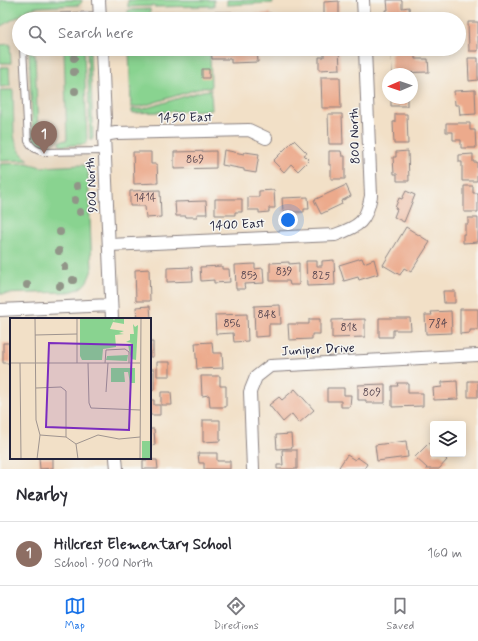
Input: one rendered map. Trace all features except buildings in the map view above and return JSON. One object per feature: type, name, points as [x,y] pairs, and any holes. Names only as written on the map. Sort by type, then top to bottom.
[{"type":"street","points":[[99,0],[100,12]]},
{"type":"street","points":[[363,0],[364,12]]},
{"type":"street","name":"900 North","points":[[102,56],[105,120],[104,150],[112,318]]},
{"type":"street","name":"800 North","points":[[362,220],[368,210],[371,196],[365,56]]},
{"type":"street","name":"1450 East","points":[[104,135],[116,133],[249,130],[266,138]]},
{"type":"street","name":"1400 East","points":[[109,245],[334,235],[352,229],[362,220]]},
{"type":"street","points":[[0,310],[111,305]]},
{"type":"street","name":"Juniper Drive","points":[[253,469],[250,392],[256,377],[270,366],[478,355]]},
{"type":"street","points":[[116,459],[117,469]]},
{"type":"lane","points":[[23,56],[28,141],[31,146],[35,150],[43,152],[104,150]]},
{"type":"shaded area","points":[[0,0],[82,0],[83,12],[12,12],[12,56],[84,56],[92,269],[85,284],[77,290],[69,292],[0,294]]},
{"type":"green space","points":[[0,0],[82,0],[79,5],[37,7],[24,12],[12,12],[12,20],[1,26]]},
{"type":"green space","points":[[128,0],[214,0],[214,6],[128,7]]},
{"type":"green space","points":[[227,0],[273,0],[273,3],[227,5]]},
{"type":"green space","points":[[150,9],[150,12],[128,12],[128,10]]},
{"type":"green space","points":[[10,44],[11,63],[0,63],[0,45]]},
{"type":"green space","points":[[29,56],[35,56],[38,136],[45,136],[47,138],[47,145],[40,145],[34,141]]},
{"type":"green space","points":[[64,56],[84,56],[87,140],[85,144],[62,146],[59,144],[60,141],[67,140]]},
{"type":"green space","points":[[87,56],[90,56],[93,138],[91,141]]},
{"type":"green space","points":[[129,56],[210,56],[211,88],[201,88],[143,106],[131,107]]},
{"type":"green space","points":[[0,67],[9,67],[10,86],[0,87]]},
{"type":"green space","points":[[0,90],[13,90],[14,135],[17,146],[29,160],[0,161]]},
{"type":"green space","points":[[211,90],[212,110],[132,113],[132,109],[143,109],[202,91]]},
{"type":"green space","points":[[27,163],[41,167],[83,165],[88,169],[92,269],[87,282],[74,291],[0,294],[0,164]]},
{"type":"place","name":"Hillcrest Elementary School","points":[[44,154]]}]
